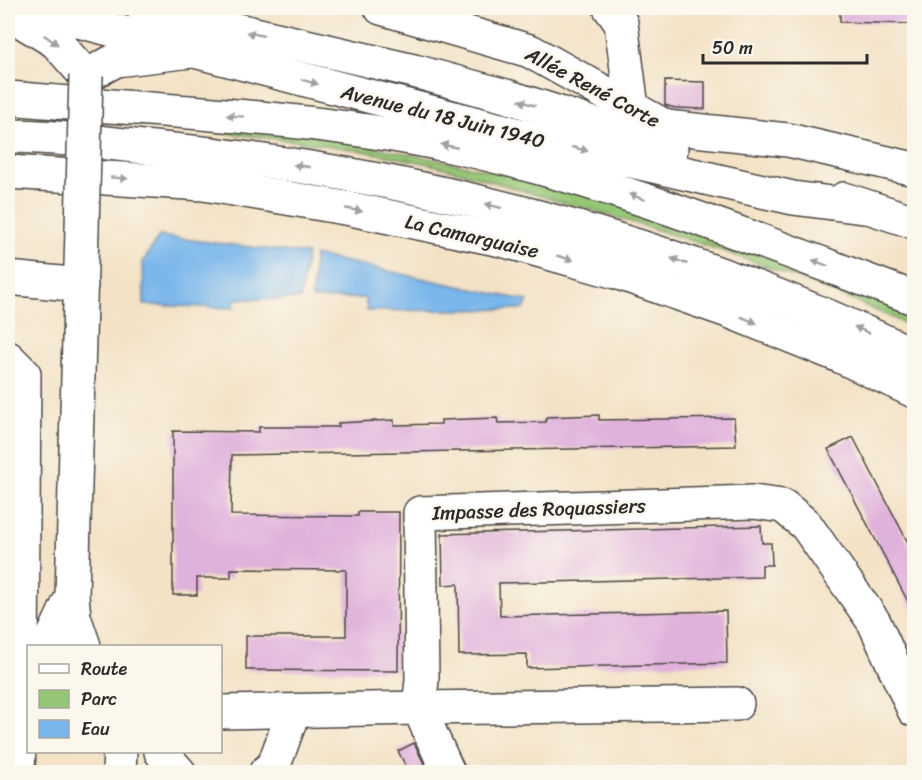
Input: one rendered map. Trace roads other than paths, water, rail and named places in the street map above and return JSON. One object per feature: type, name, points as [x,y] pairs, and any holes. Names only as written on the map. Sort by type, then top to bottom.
[{"type":"main road","name":"Avenue du 18 Juin 1940","points":[[27,8],[91,16],[192,51],[550,142],[793,198],[863,207]]},
{"type":"main road","name":"Avenue du 18 Juin 1940","points":[[143,8],[472,87],[630,138],[824,190],[863,207],[915,222]]},
{"type":"main road","name":"Allée René Corte","points":[[381,8],[530,51],[666,127],[788,140],[912,163]]},
{"type":"main road","points":[[610,8],[621,23],[631,100],[626,104]]},
{"type":"main road","points":[[8,13],[56,42],[86,76]]},
{"type":"main road","points":[[84,645],[74,617],[72,596],[86,76],[91,16]]},
{"type":"main road","points":[[86,76],[116,60],[192,51]]},
{"type":"main road","points":[[8,98],[281,119],[450,146],[610,188],[915,298]]},
{"type":"main road","name":"La Camarguaise","points":[[8,136],[202,152],[337,171],[504,208],[623,241],[752,285],[854,326],[915,355]]},
{"type":"main road","name":"La Camarguaise","points":[[8,172],[204,184],[351,209],[502,240],[616,272],[731,312],[840,356],[915,391]]},
{"type":"main road","points":[[8,177],[40,173]]},
{"type":"main road","points":[[8,278],[81,285]]},
{"type":"main road","points":[[8,358],[24,374],[26,691],[18,772]]},
{"type":"main road","name":"Impasse des Roquassiers","points":[[419,708],[422,680],[420,513],[753,502],[783,506],[806,525],[874,622],[915,710]]},
{"type":"main road","points":[[49,645],[72,596]]},
{"type":"main road","points":[[222,712],[293,713],[419,708],[737,704]]},
{"type":"main road","points":[[419,708],[448,772]]},
{"type":"main road","points":[[266,772],[274,765],[293,713]]},
{"type":"main road","points":[[119,772],[120,753]]},
{"type":"main road","points":[[162,753],[179,772]]},
{"type":"water","points":[[159,236],[307,254],[300,299],[234,299],[235,308],[144,305],[143,262]]},
{"type":"water","points":[[314,255],[528,301],[524,309],[367,311],[365,298],[312,299]]}]
